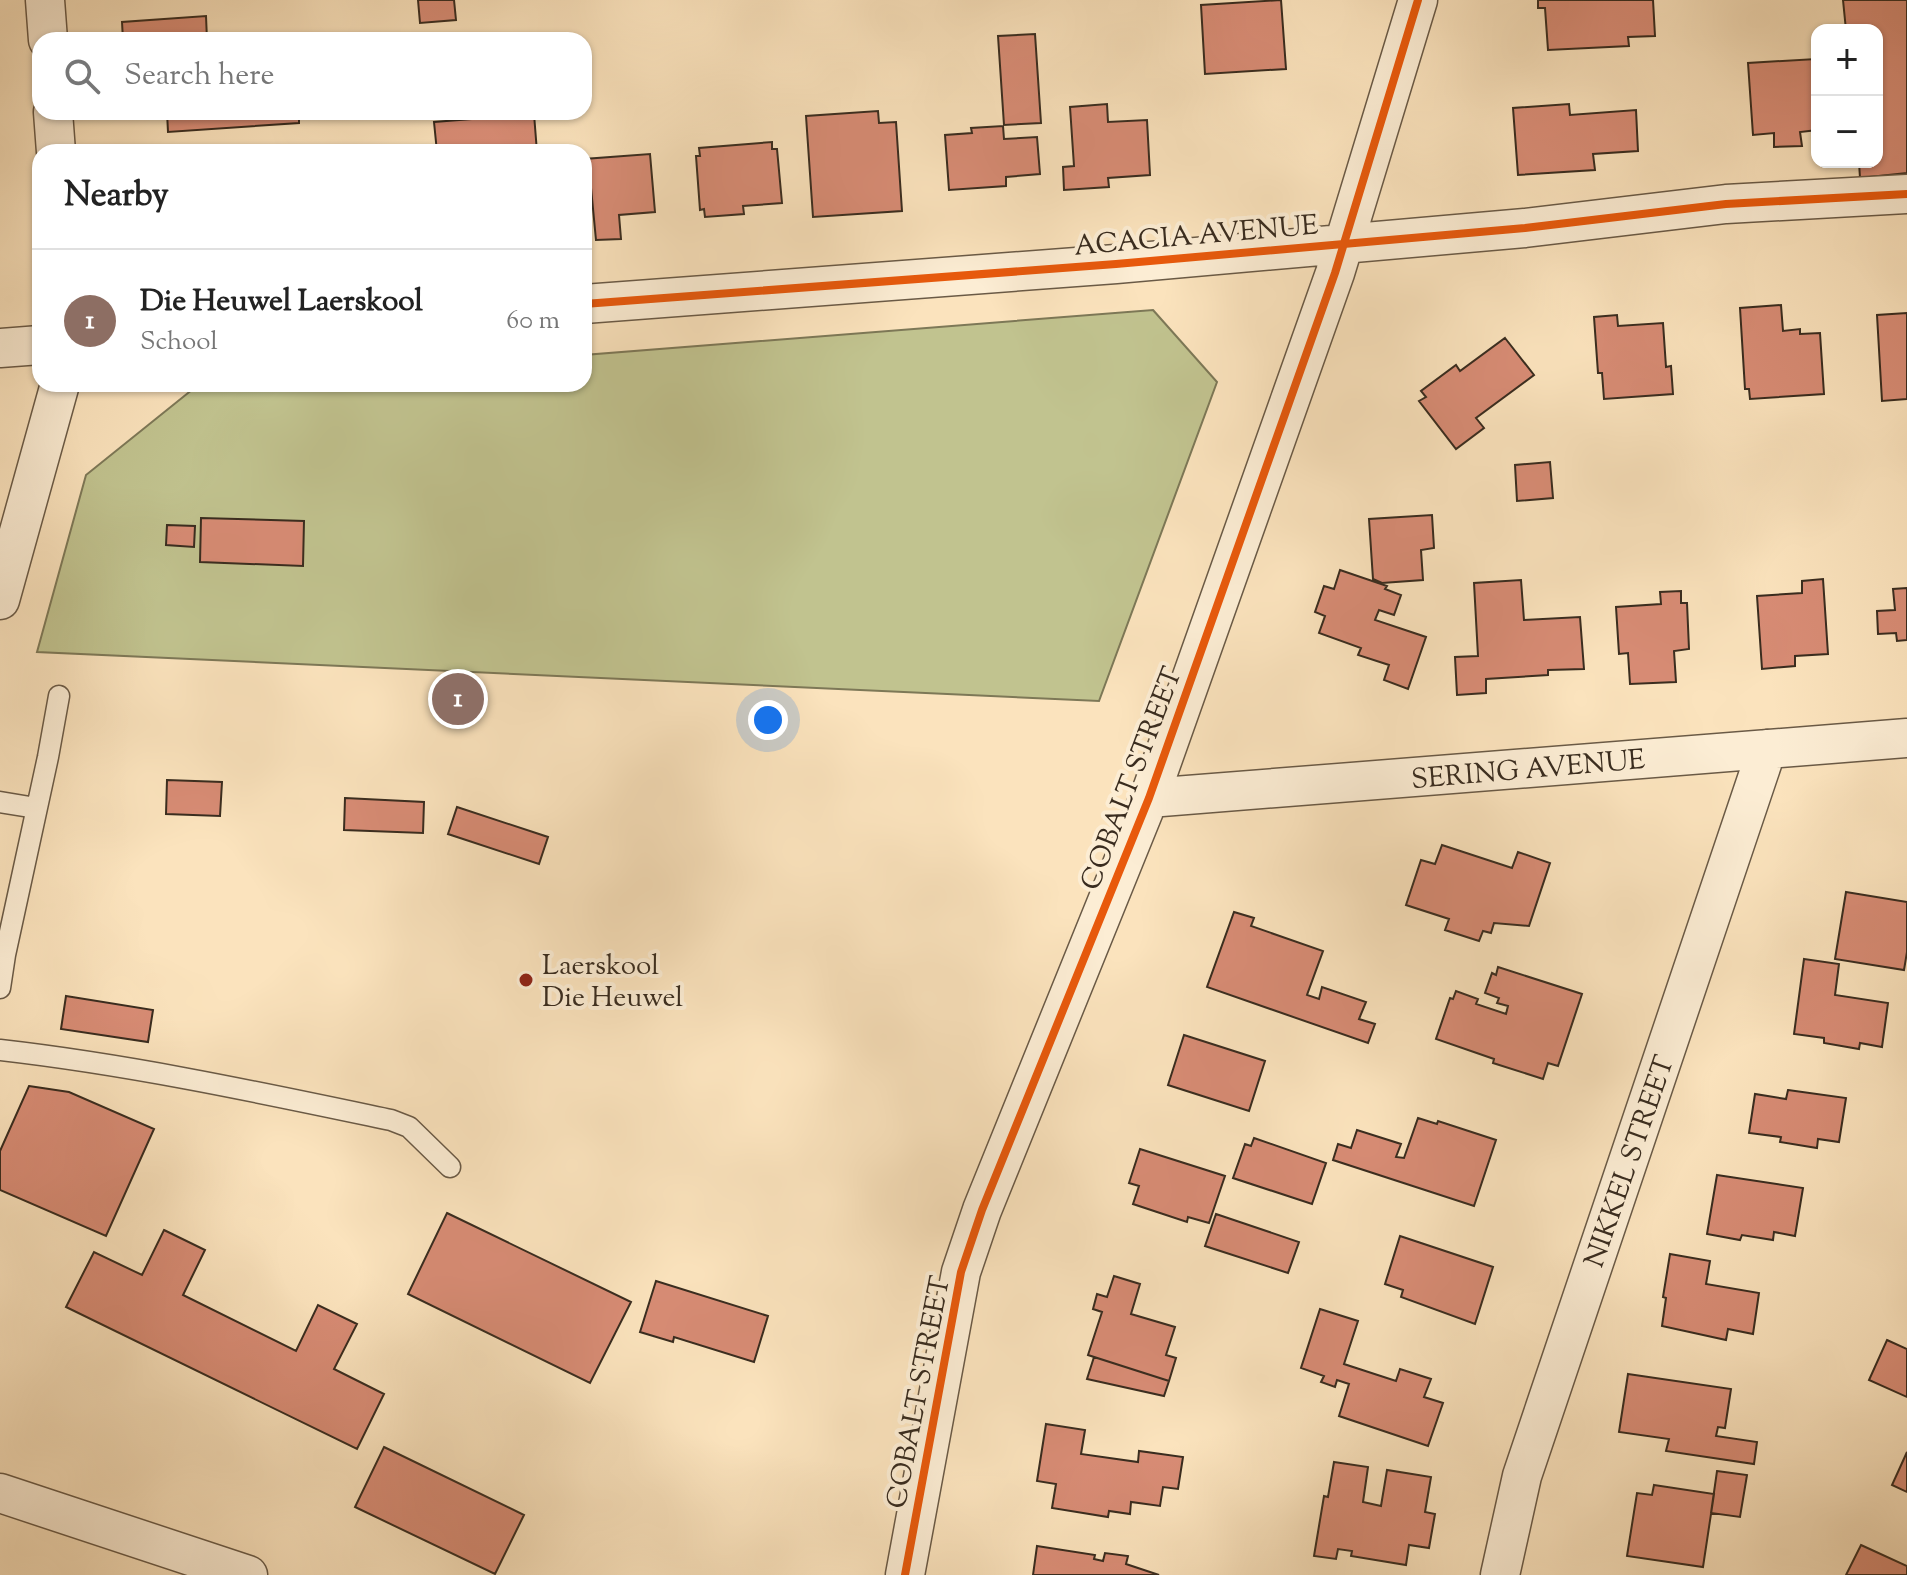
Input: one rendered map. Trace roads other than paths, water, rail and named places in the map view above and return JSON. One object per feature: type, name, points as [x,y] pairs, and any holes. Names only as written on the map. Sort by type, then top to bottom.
[{"type":"street","points":[[45,0],[47,32]]},
{"type":"street","name":"COBALT STREET","points":[[905,1575],[961,1272],[982,1210],[1149,798],[1345,243],[1418,0]]},
{"type":"street","points":[[54,120],[55,144]]},
{"type":"street","name":"ACACIA AVENUE","points":[[592,303],[1132,263],[1525,228],[1726,204],[1907,194]]},
{"type":"street","points":[[0,348],[32,346]]},
{"type":"street","points":[[0,600],[58,392]]},
{"type":"street","name":"SERING AVENUE","points":[[1149,798],[1907,738]]},
{"type":"street","name":"NIKKEL STREET","points":[[1500,1575],[1522,1476],[1767,749]]},
{"type":"street","points":[[0,1493],[248,1575]]},
{"type":"lane","points":[[0,988],[3,954],[59,696]]},
{"type":"lane","points":[[0,802],[36,808]]},
{"type":"lane","points":[[0,1050],[232,1087],[391,1120],[409,1127],[450,1167]]},
{"type":"place","name":"Die Heuwel Laerskool","points":[[458,699]]},
{"type":"place","name":"Laerskool Die Heuwel","points":[[526,980]]}]
